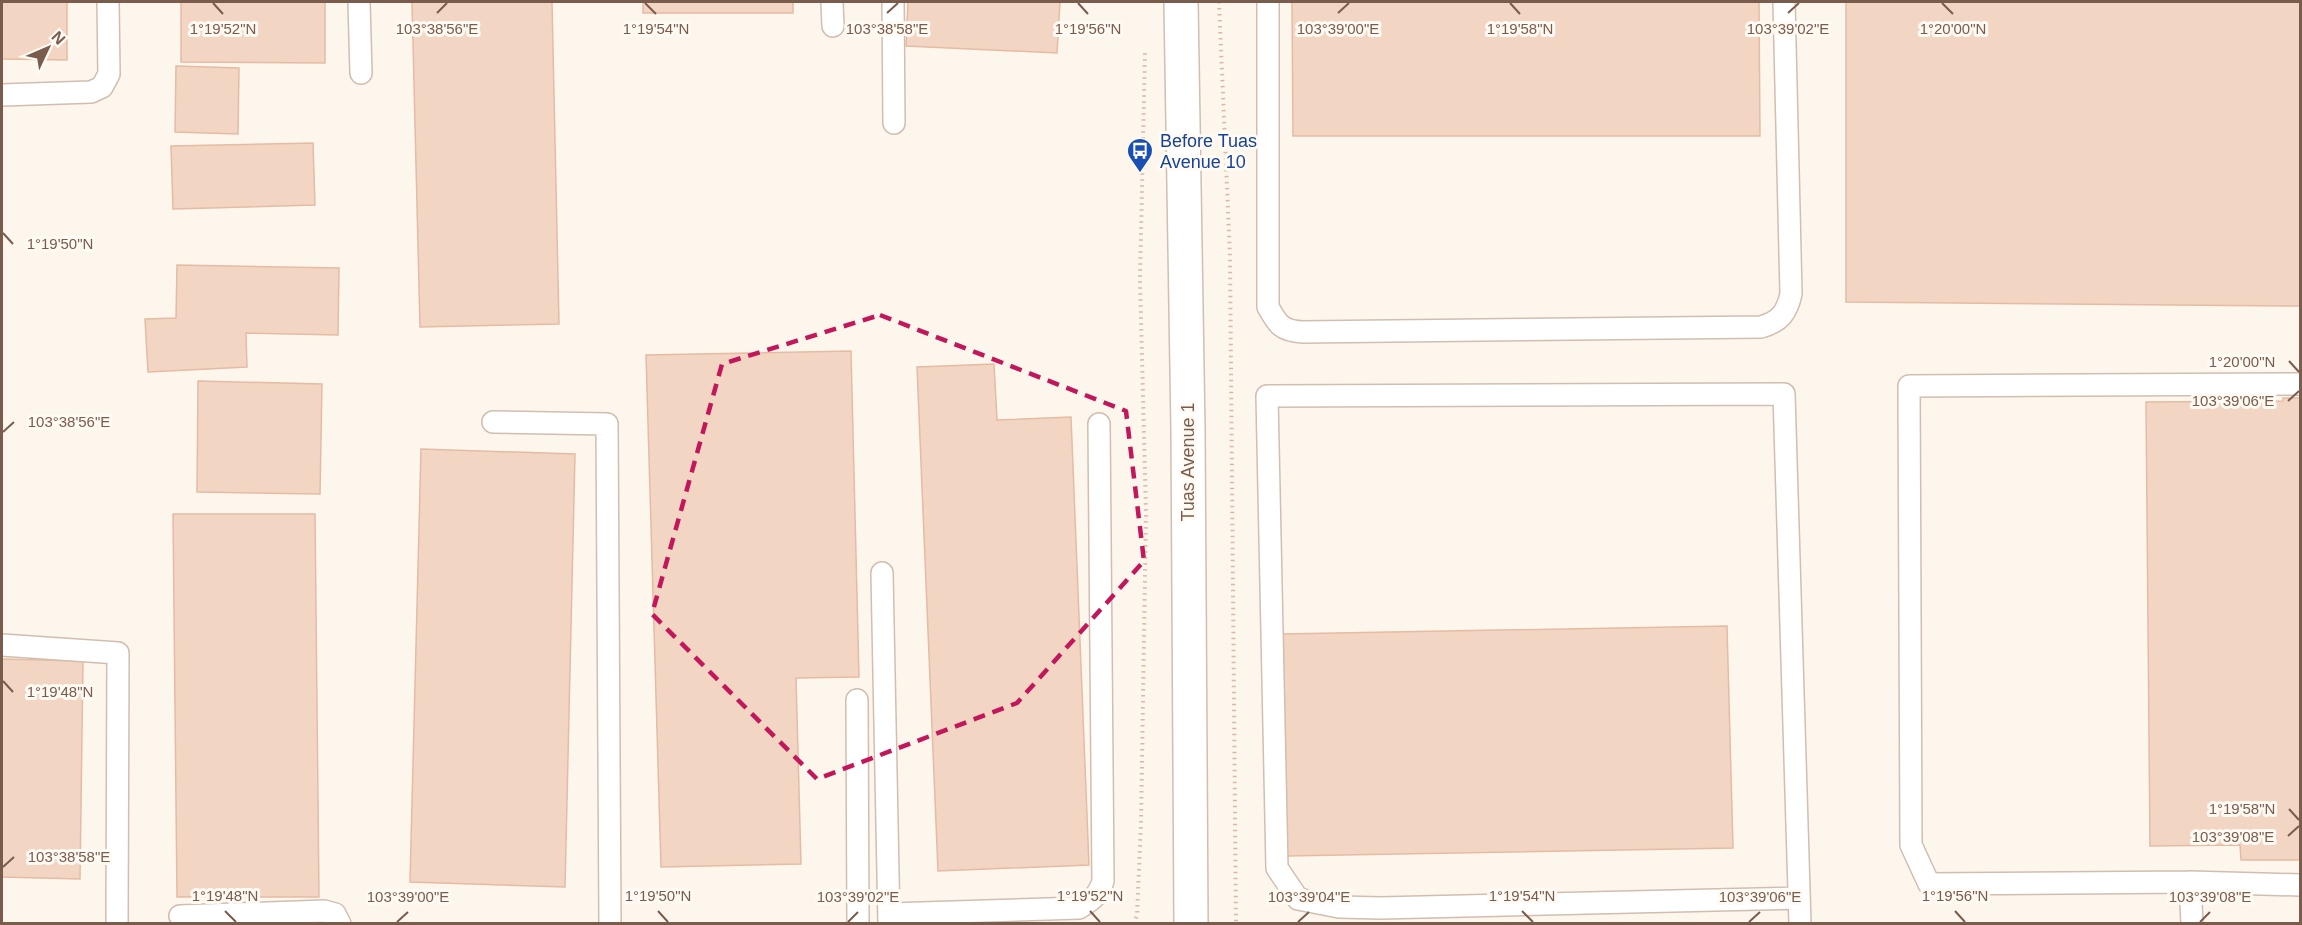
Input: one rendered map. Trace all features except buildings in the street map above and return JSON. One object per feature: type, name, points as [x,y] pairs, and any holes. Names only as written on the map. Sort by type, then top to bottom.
[{"type":"street","name":"Tuas Avenue 1","points":[[1181,2],[1188,430],[1191,924]]},
{"type":"lane","points":[[2,95],[91,92],[102,87],[109,74],[108,2]]},
{"type":"lane","points":[[359,2],[361,72]]},
{"type":"lane","points":[[832,2],[833,26]]},
{"type":"lane","points":[[893,2],[894,123]]},
{"type":"lane","points":[[1268,2],[1268,307],[1280,326],[1289,331],[1303,332],[1761,327],[1781,318],[1788,307],[1791,294],[1784,2]]},
{"type":"lane","points":[[2301,384],[1909,386],[1911,845],[1929,884],[2190,882],[2301,885]]},
{"type":"lane","points":[[1799,897],[1381,908],[1339,907],[1298,899],[1277,868],[1268,396],[1784,393],[1800,924]]},
{"type":"lane","points":[[493,422],[606,424],[610,924]]},
{"type":"lane","points":[[882,573],[889,919],[1079,908],[1092,900],[1100,891],[1103,881],[1099,424]]},
{"type":"lane","points":[[2,645],[118,653],[117,924]]},
{"type":"lane","points":[[857,700],[858,924]]},
{"type":"lane","points":[[2190,882],[2192,924]]},
{"type":"lane","points":[[180,916],[324,912],[335,914],[340,924]]},
{"type":"path","points":[[1220,2],[1230,256],[1236,924]]},
{"type":"path","points":[[1134,924],[1137,915],[1141,824],[1146,514],[1140,280],[1145,50]]},
{"type":"highlighted area","points":[[880,315],[1126,411],[1144,561],[1017,703],[817,779],[652,614],[722,364]]},
{"type":"place","name":"Before Tuas Avenue 10","points":[[1140,174]]}]
